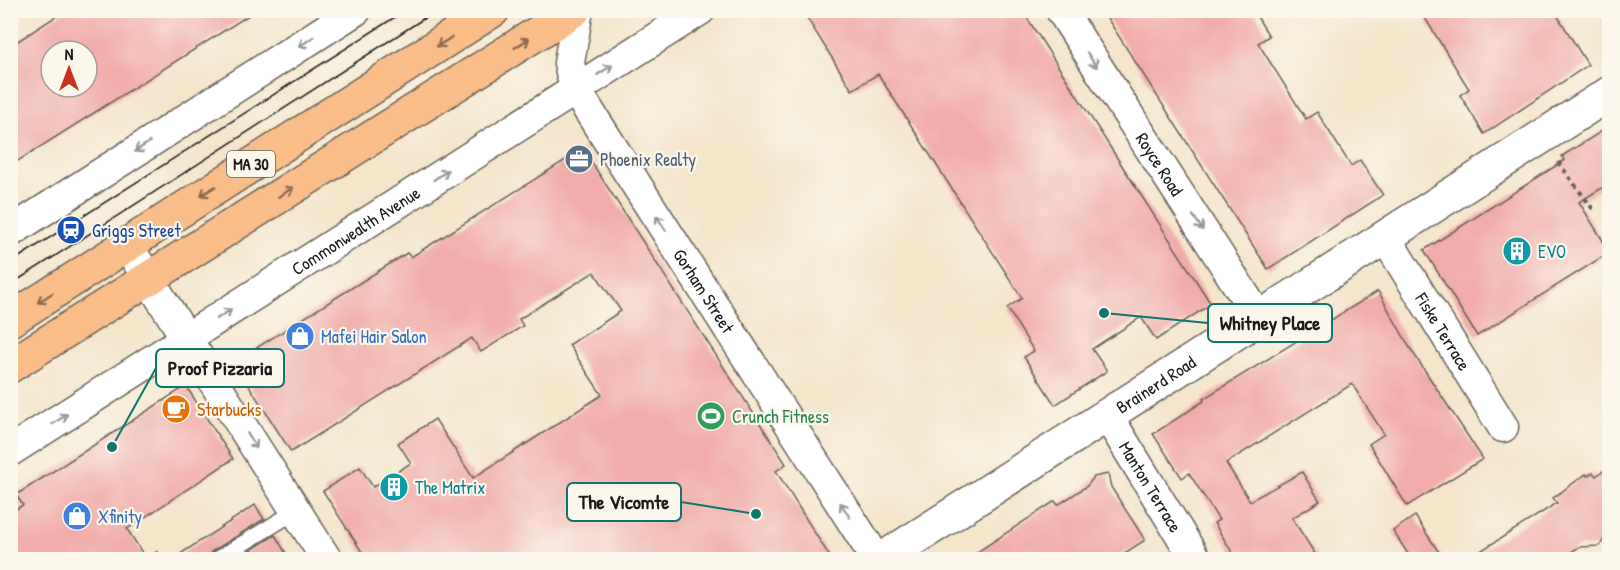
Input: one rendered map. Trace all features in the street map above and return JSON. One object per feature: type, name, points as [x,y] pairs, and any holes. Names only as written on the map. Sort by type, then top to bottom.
[{"type":"main road","name":"MA 30","points":[[10,320],[494,10]]},
{"type":"main road","name":"MA 30","points":[[10,366],[147,277],[383,133],[576,10]]},
{"type":"street","points":[[10,232],[356,10]]},
{"type":"street","name":"Gorham Street","points":[[576,10],[569,63],[575,89],[879,560]]},
{"type":"street","name":"Commonwealth Avenue","points":[[10,451],[700,10]]},
{"type":"street","name":"Royce Road","points":[[1060,10],[1259,318]]},
{"type":"street","name":"Brainerd Road","points":[[879,560],[1610,93]]},
{"type":"street","name":"Fiske Terrace","points":[[1385,237],[1503,427]]},
{"type":"street","points":[[127,245],[327,560]]},
{"type":"street","name":"Manton Terrace","points":[[1107,415],[1196,560]]},
{"type":"lane","points":[[216,560],[296,511]]},
{"type":"path","points":[[1554,156],[1595,212]]},
{"type":"path","points":[[147,560],[161,550]]},
{"type":"building","points":[[66,10],[257,10],[10,166],[10,46]]},
{"type":"building","points":[[802,10],[1022,10],[1211,304],[1156,340],[1141,317],[1092,349],[1107,371],[1055,405],[1024,357],[1034,351],[1007,308],[1022,298],[878,74],[852,90]]},
{"type":"building","points":[[1102,10],[1253,10],[1269,36],[1258,43],[1306,119],[1317,112],[1351,166],[1360,160],[1383,195],[1268,269]]},
{"type":"building","points":[[1420,10],[1554,10],[1588,65],[1484,134],[1460,95],[1469,89]]},
{"type":"building","name":"EVO","points":[[1610,126],[1610,183],[1579,202],[1610,252],[1477,336],[1424,250],[1565,160],[1562,156]]},
{"type":"building","points":[[583,149],[786,464],[776,471],[832,560],[367,560],[323,491],[360,467],[373,487],[411,463],[398,443],[435,419],[473,478],[602,395],[569,345],[621,311],[594,272],[519,319],[523,326],[481,352],[472,338],[291,452],[234,362],[407,253],[411,257]]},
{"type":"building","points":[[1378,291],[1410,348],[1483,459],[1407,506],[1369,444],[1384,434],[1352,384],[1226,463],[1250,501],[1302,472],[1320,501],[1292,518],[1319,560],[1237,560],[1214,523],[1219,520],[1189,473],[1182,478],[1153,434],[1204,401],[1203,399]]},
{"type":"building","points":[[186,386],[233,459],[127,529],[147,560],[10,560],[10,513],[23,505],[16,495]]},
{"type":"building","points":[[1610,466],[1610,529],[1600,546],[1579,547],[1559,560],[1466,560],[1557,503],[1553,498],[1586,474],[1587,476],[1593,473],[1596,476]]},
{"type":"building","points":[[1108,474],[1111,487],[1145,540],[1114,560],[965,560],[1055,501],[1058,505],[1087,486],[1094,477]]},
{"type":"building","points":[[255,505],[264,519],[211,552],[206,560],[171,560]]},
{"type":"building","points":[[1415,516],[1444,560],[1412,560],[1393,531]]},
{"type":"building","points":[[275,535],[290,560],[235,560]]},
{"type":"tram line","points":[[10,263],[406,10]]},
{"type":"tram line","points":[[10,285],[437,10]]},
{"type":"place","name":"Phoenix Realty","points":[[579,159]]},
{"type":"place","name":"Griggs Street","points":[[71,230]]},
{"type":"place","name":"EVO","points":[[1517,251]]},
{"type":"place","name":"Whitney Place","points":[[1104,313]]},
{"type":"place","name":"Mafei Hair Salon","points":[[300,336]]},
{"type":"place","name":"Starbucks","points":[[176,409]]},
{"type":"place","name":"Crunch Fitness","points":[[711,416]]},
{"type":"place","name":"Proof Pizzaria","points":[[112,447]]},
{"type":"place","name":"The Matrix","points":[[394,487]]},
{"type":"place","name":"The Vicomte","points":[[756,514]]},
{"type":"place","name":"Xfinity","points":[[77,516]]}]
